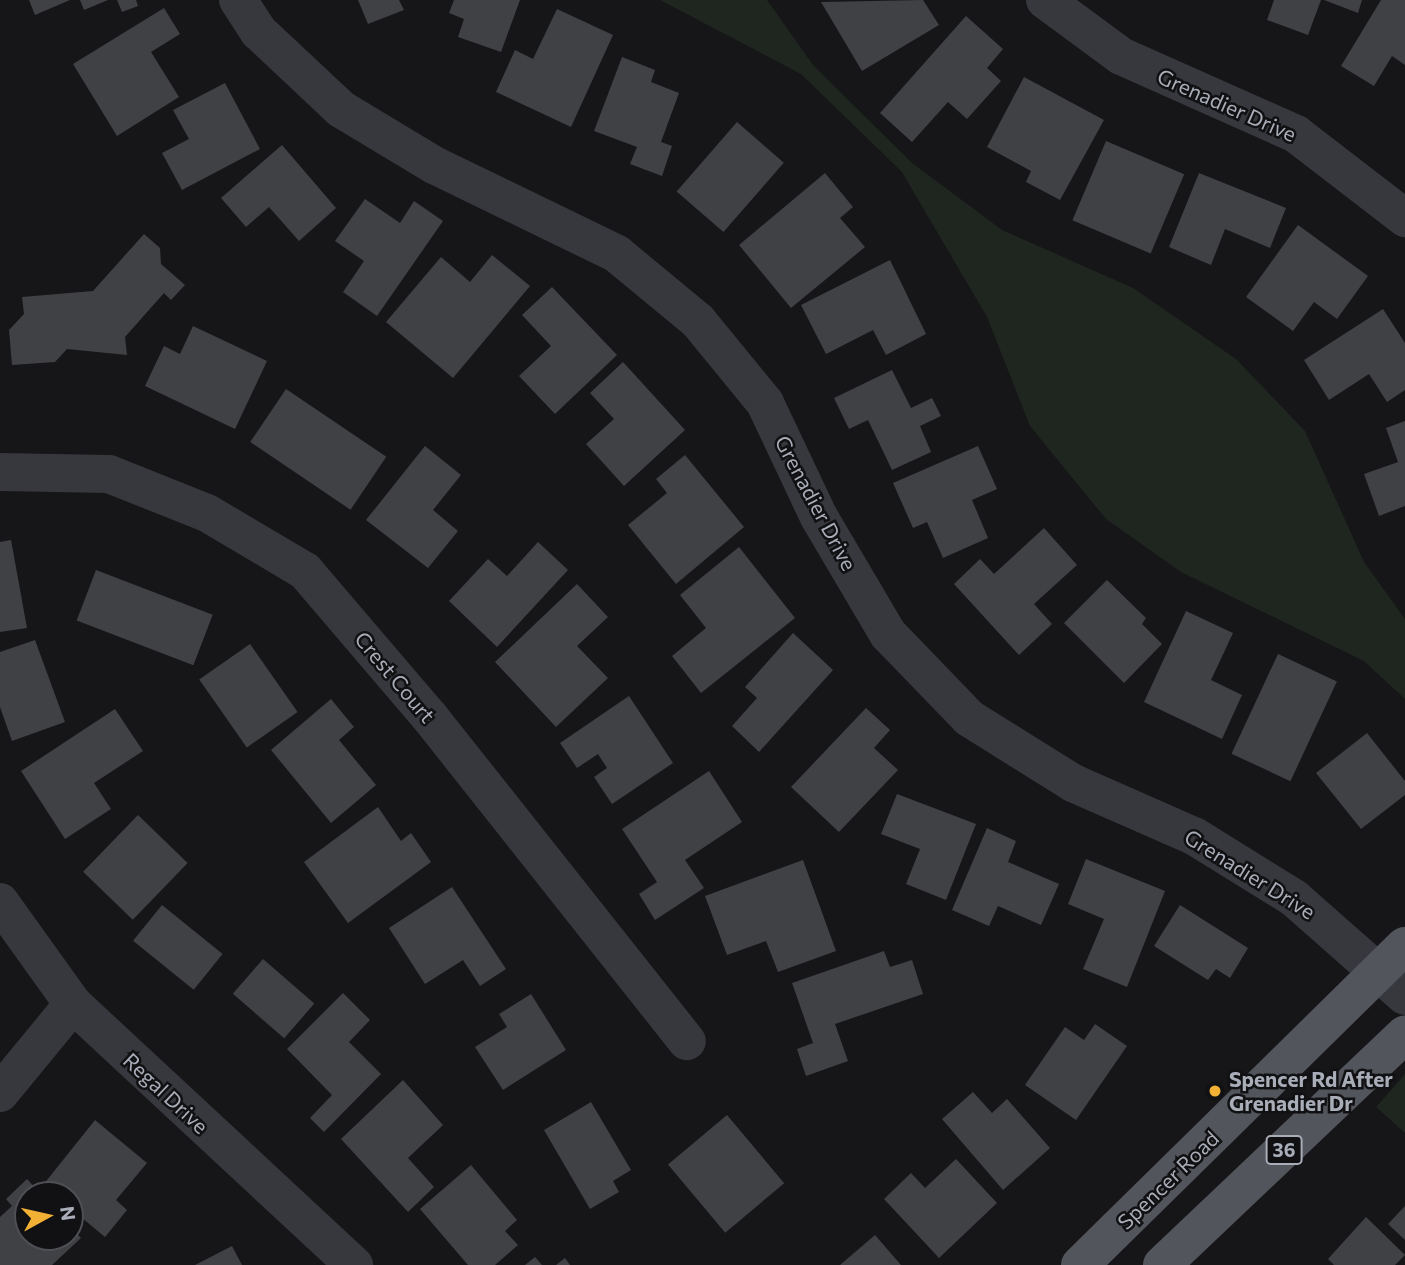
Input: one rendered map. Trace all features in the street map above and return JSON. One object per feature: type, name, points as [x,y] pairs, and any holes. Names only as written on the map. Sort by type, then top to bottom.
[{"type":"main road","name":"Spencer Road","points":[[1080,1265],[1397,971]]},
{"type":"main road","name":"36","points":[[1162,1265],[1405,1034]]},
{"type":"main road","points":[[1113,1265],[1240,1145],[1259,1147],[1260,1173]]},
{"type":"street","name":"Grenadier Drive","points":[[238,0],[259,32],[341,109],[434,165],[617,254],[698,321],[765,403],[819,517],[888,634],[969,718],[1073,783],[1194,836],[1294,898],[1397,971]]},
{"type":"street","name":"Grenadier Drive","points":[[1045,0],[1121,56],[1296,134],[1405,218]]},
{"type":"street","name":"Crest Court","points":[[0,472],[110,474],[207,513],[305,571],[429,716],[687,1041]]},
{"type":"street","name":"Regal Drive","points":[[0,902],[73,1004],[354,1265]]},
{"type":"street","points":[[0,1093],[73,1004]]},
{"type":"shaded area","points":[[660,0],[767,0],[813,65],[912,163],[1002,230],[1133,288],[1236,359],[1305,431],[1364,562],[1405,619],[1405,699],[1364,661],[1181,572],[1106,519],[1030,426],[987,317],[902,172],[801,74]]},
{"type":"shaded area","points":[[1405,1074],[1405,1133],[1376,1107]]},
{"type":"building","points":[[29,0],[70,0],[35,15]]},
{"type":"building","points":[[80,0],[108,0],[84,10]]},
{"type":"building","points":[[117,0],[136,0],[138,6],[122,12]]},
{"type":"building","points":[[358,0],[399,0],[404,10],[368,24]]},
{"type":"building","points":[[454,0],[520,0],[501,52],[458,37],[464,19],[449,13]]},
{"type":"building","points":[[923,0],[939,25],[862,71],[821,2]]},
{"type":"building","points":[[1274,0],[1321,0],[1308,35],[1267,20]]},
{"type":"building","points":[[1324,0],[1362,0],[1358,13]]},
{"type":"building","points":[[1381,0],[1405,0],[1405,65],[1392,56],[1374,86],[1341,66]]},
{"type":"building","points":[[164,8],[180,34],[151,52],[179,97],[117,136],[73,64]]},
{"type":"building","points":[[557,9],[613,35],[571,127],[496,92],[515,50],[533,59]]},
{"type":"building","points":[[966,16],[1003,49],[987,68],[1001,81],[967,119],[948,102],[912,142],[880,113]]},
{"type":"building","points":[[622,57],[655,70],[651,82],[679,93],[661,142],[672,146],[662,176],[630,164],[637,147],[594,131]]},
{"type":"building","points":[[1024,77],[1104,120],[1060,200],[1026,182],[1031,171],[987,147]]},
{"type":"building","points":[[225,83],[260,149],[182,190],[162,153],[189,139],[173,110]]},
{"type":"building","points":[[737,122],[784,163],[723,232],[677,191]]},
{"type":"building","points":[[1106,141],[1184,174],[1151,253],[1072,220]]},
{"type":"building","points":[[282,145],[336,208],[299,241],[269,207],[246,227],[221,198]]},
{"type":"building","points":[[825,173],[853,207],[840,218],[865,247],[791,308],[739,245]]},
{"type":"building","points":[[1199,173],[1286,208],[1270,248],[1225,229],[1211,265],[1169,247]]},
{"type":"building","points":[[365,199],[400,223],[414,201],[443,221],[377,316],[343,292],[364,261],[335,241]]},
{"type":"building","points":[[1298,225],[1368,276],[1337,319],[1314,302],[1293,331],[1246,297]]},
{"type":"building","points":[[144,234],[160,248],[161,264],[185,285],[171,300],[164,293],[125,337],[127,355],[67,349],[55,362],[12,365],[9,330],[24,314],[22,297],[93,291]]},
{"type":"building","points":[[492,255],[530,286],[453,378],[386,322],[441,257],[470,282]]},
{"type":"building","points":[[890,260],[926,334],[886,355],[873,330],[826,354],[801,305]]},
{"type":"building","points":[[552,287],[617,355],[555,414],[519,376],[551,346],[522,315]]},
{"type":"building","points":[[1383,309],[1405,343],[1405,390],[1387,402],[1369,374],[1329,400],[1304,360]]},
{"type":"building","points":[[193,326],[267,361],[235,429],[145,386],[164,346],[180,354]]},
{"type":"building","points":[[623,362],[685,430],[624,486],[586,444],[614,419],[590,393]]},
{"type":"building","points":[[892,370],[911,408],[932,398],[941,416],[920,426],[931,452],[892,470],[868,420],[849,429],[834,398]]},
{"type":"building","points":[[286,389],[386,457],[351,510],[250,442]]},
{"type":"building","points":[[1405,421],[1405,506],[1379,516],[1364,474],[1398,462],[1386,428]]},
{"type":"building","points":[[425,446],[461,475],[433,510],[458,531],[428,568],[366,520]]},
{"type":"building","points":[[978,446],[997,489],[972,500],[988,538],[943,558],[927,522],[913,528],[893,483]]},
{"type":"building","points":[[685,455],[744,527],[676,584],[628,525],[667,493],[656,479]]},
{"type":"building","points":[[1044,528],[1077,565],[1034,604],[1052,624],[1019,655],[954,584],[980,559],[994,574]]},
{"type":"building","points":[[11,540],[27,628],[0,632],[0,542]]},
{"type":"building","points":[[538,542],[568,570],[497,647],[449,601],[488,559],[507,576]]},
{"type":"building","points":[[739,547],[795,618],[701,693],[672,656],[706,628],[680,595]]},
{"type":"building","points":[[96,570],[213,615],[193,665],[77,620]]},
{"type":"building","points":[[1107,580],[1146,618],[1142,624],[1162,644],[1124,683],[1064,623]]},
{"type":"building","points":[[577,584],[608,617],[577,646],[608,678],[556,727],[495,662]]},
{"type":"building","points":[[1186,611],[1233,633],[1211,680],[1242,695],[1222,739],[1144,702]]},
{"type":"building","points":[[793,633],[833,670],[759,752],[732,726],[757,698],[745,687]]},
{"type":"building","points":[[35,640],[65,722],[12,741],[0,707],[0,652]]},
{"type":"building","points":[[250,644],[298,712],[247,748],[199,680]]},
{"type":"building","points":[[1278,654],[1337,681],[1290,781],[1232,754]]},
{"type":"building","points":[[629,696],[673,763],[612,804],[594,777],[607,768],[598,754],[577,768],[560,743]]},
{"type":"building","points":[[331,699],[354,727],[339,740],[376,785],[331,823],[271,750]]},
{"type":"building","points":[[866,708],[890,730],[874,748],[898,770],[839,832],[791,787]]},
{"type":"building","points":[[115,709],[143,751],[94,783],[111,809],[65,839],[21,771]]},
{"type":"building","points":[[1367,733],[1405,781],[1405,795],[1361,829],[1316,773]]},
{"type":"building","points":[[709,771],[742,822],[685,860],[704,888],[655,920],[639,894],[657,882],[622,829]]},
{"type":"building","points":[[897,794],[976,824],[946,900],[906,884],[920,849],[881,834]]},
{"type":"building","points":[[378,807],[401,841],[411,833],[431,862],[348,923],[304,862]]},
{"type":"building","points":[[138,815],[188,863],[133,920],[83,872]]},
{"type":"building","points":[[987,828],[1016,841],[1008,862],[1059,884],[1041,925],[998,906],[989,926],[952,910]]},
{"type":"building","points":[[1086,859],[1165,891],[1127,987],[1083,969],[1104,919],[1068,904]]},
{"type":"building","points":[[803,860],[836,951],[778,972],[766,941],[727,955],[705,896]]},
{"type":"building","points":[[452,887],[506,969],[480,986],[463,960],[425,984],[389,928]]},
{"type":"building","points":[[162,905],[223,954],[194,990],[133,941]]},
{"type":"building","points":[[1180,905],[1248,948],[1230,978],[1216,969],[1208,980],[1154,946]]},
{"type":"building","points":[[884,951],[890,967],[912,960],[923,994],[835,1024],[848,1061],[806,1076],[797,1049],[813,1043],[792,983]]},
{"type":"building","points":[[263,959],[314,1004],[284,1038],[233,994]]},
{"type":"building","points":[[343,993],[370,1020],[349,1042],[381,1074],[324,1132],[310,1118],[332,1095],[287,1049]]},
{"type":"building","points":[[531,994],[566,1050],[503,1090],[475,1047],[507,1027],[499,1014]]},
{"type":"building","points":[[1095,1024],[1127,1046],[1076,1120],[1025,1085],[1065,1027],[1084,1040]]},
{"type":"building","points":[[403,1080],[443,1125],[408,1158],[434,1187],[408,1212],[341,1139]]},
{"type":"building","points":[[973,1092],[992,1113],[1007,1099],[1050,1148],[1003,1190],[942,1119]]},
{"type":"building","points":[[591,1102],[631,1170],[613,1181],[619,1192],[590,1209],[544,1130]]},
{"type":"building","points":[[727,1115],[784,1183],[725,1233],[668,1164]]},
{"type":"building","points":[[95,1120],[147,1163],[116,1200],[127,1210],[105,1237],[84,1220],[84,1181],[46,1181]]},
{"type":"building","points":[[956,1159],[997,1203],[939,1258],[884,1199],[911,1173],[925,1188]]},
{"type":"building","points":[[471,1165],[517,1220],[505,1231],[518,1245],[495,1265],[468,1265],[420,1209]]},
{"type":"building","points":[[14,1191],[14,1251],[67,1251],[52,1265],[0,1265],[0,1217],[12,1206],[6,1199]]},
{"type":"building","points":[[1405,1206],[1405,1240],[1388,1224]]},
{"type":"building","points":[[1366,1217],[1405,1255],[1395,1265],[1334,1265],[1328,1259]]},
{"type":"building","points":[[875,1235],[901,1265],[840,1265]]},
{"type":"building","points":[[232,1246],[242,1265],[195,1265]]},
{"type":"building","points":[[535,1257],[542,1265],[525,1265]]},
{"type":"building","points":[[565,1258],[570,1265],[556,1265]]},
{"type":"place","name":"Spencer Rd After Grenadier Dr","points":[[1215,1091]]}]
